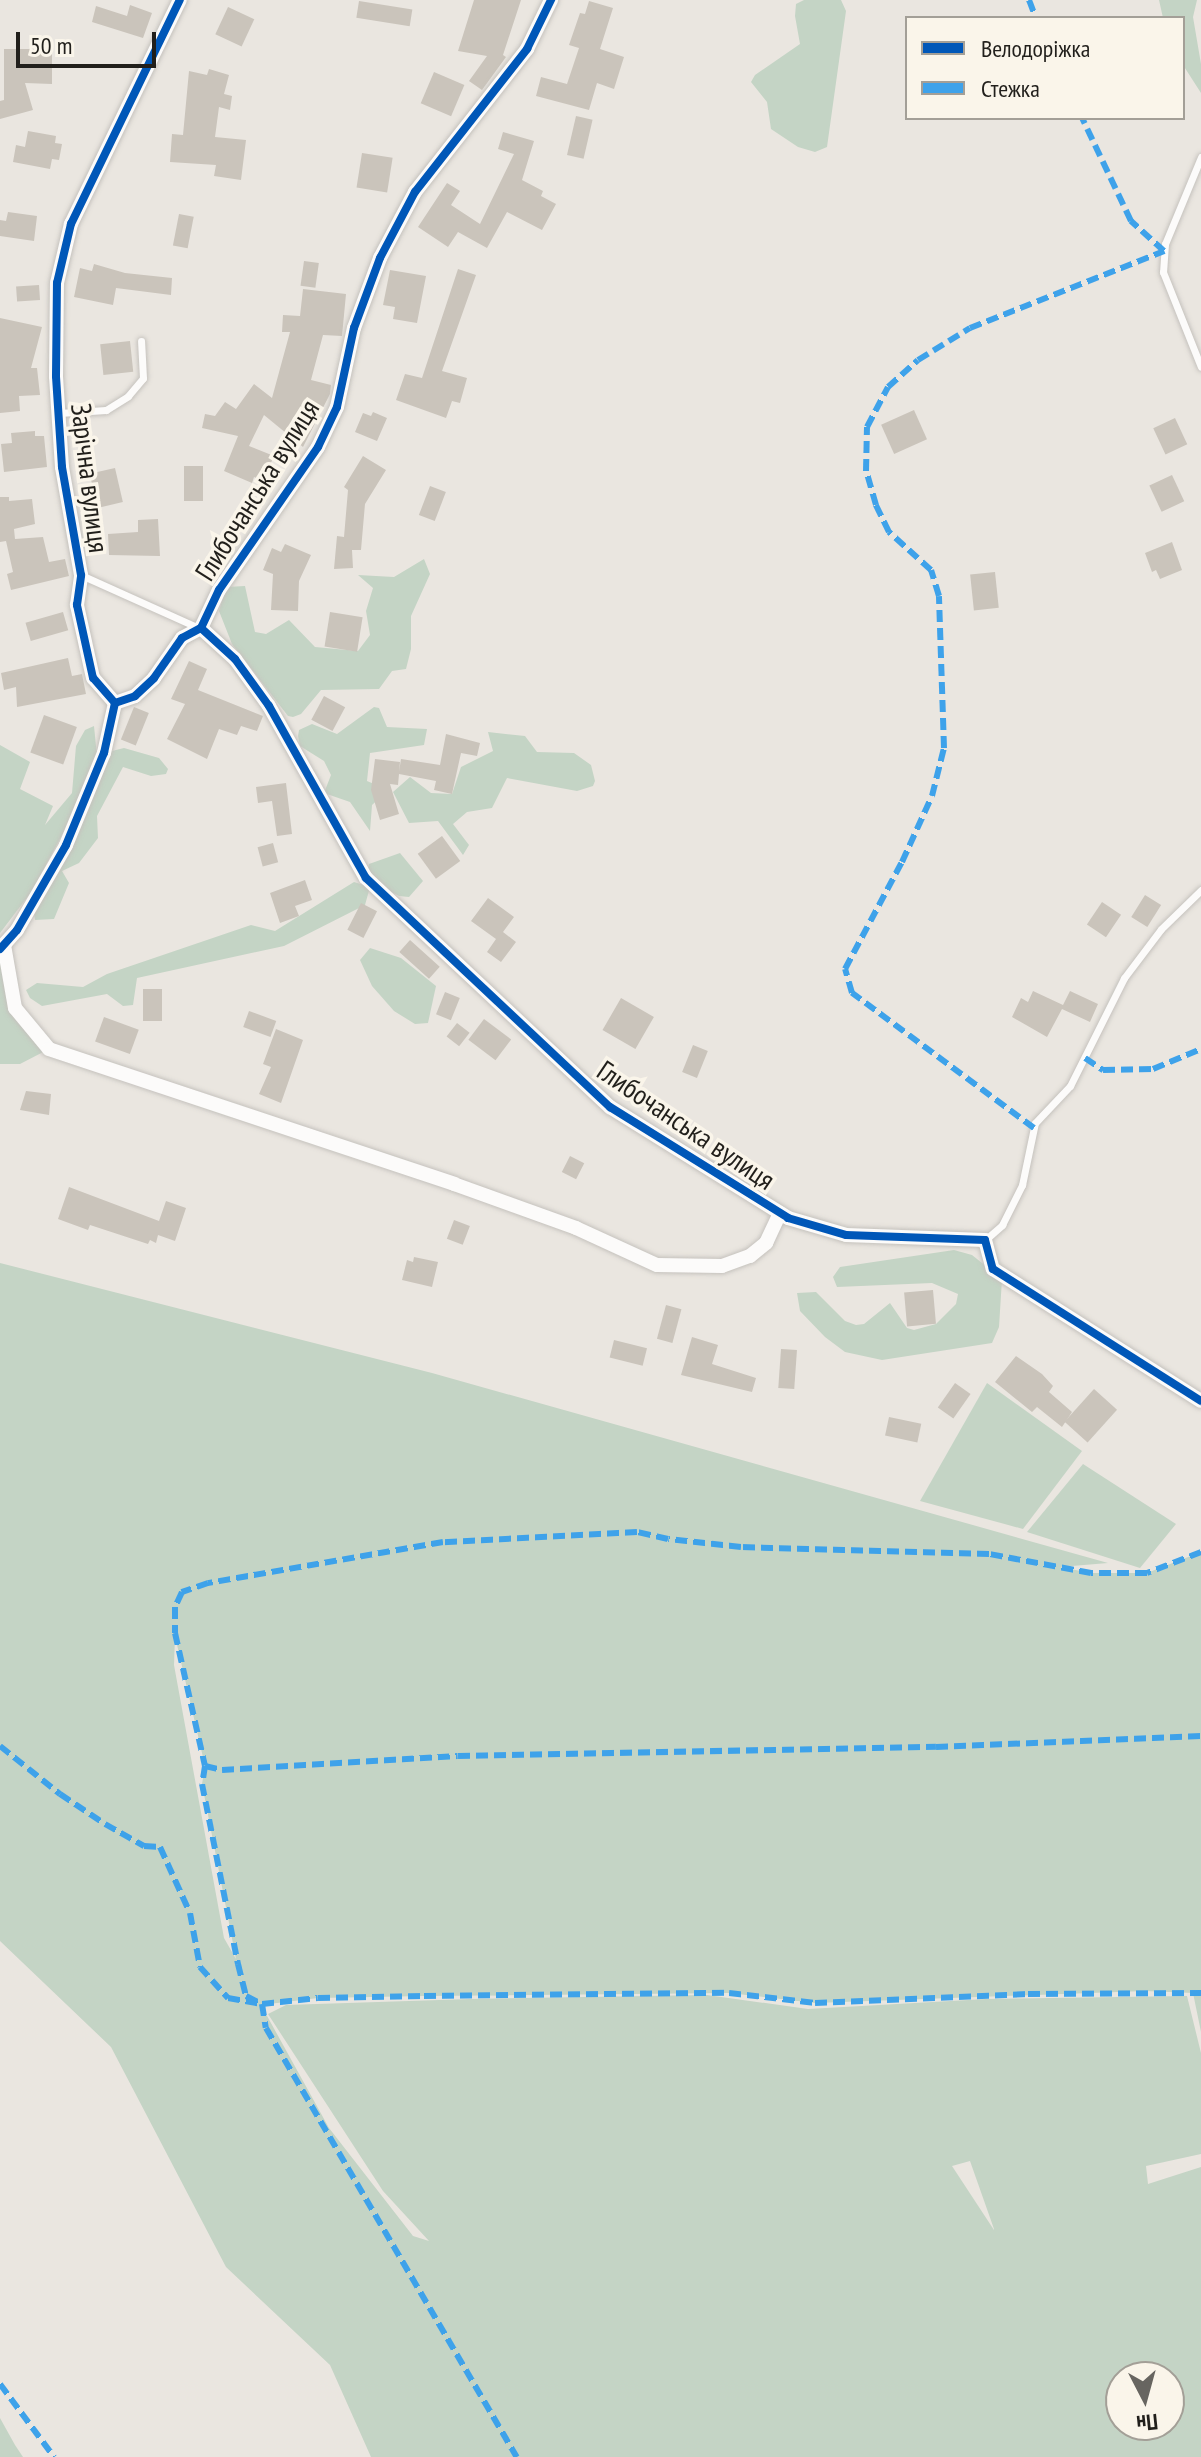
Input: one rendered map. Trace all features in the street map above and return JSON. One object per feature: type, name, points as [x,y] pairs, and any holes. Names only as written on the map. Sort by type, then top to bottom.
[{"type":"street","name":"Зарічна вулиця","points":[[115,703],[93,678],[77,605],[81,575],[62,467],[57,283],[71,224],[180,0]]},
{"type":"street","name":"Глибочанська вулиця","points":[[115,703],[135,696],[154,678],[182,638],[201,628],[219,590],[318,447],[337,407],[354,328],[374,272],[415,192],[527,49],[551,0]]},
{"type":"street","name":"Глибочанська вулиця","points":[[201,628],[235,659],[269,706],[366,878],[610,1107],[780,1213],[846,1235],[985,1240]]},
{"type":"street","points":[[2,947],[17,930],[66,845],[104,753],[115,703]]},
{"type":"street","name":"Глибочанська вулиця","points":[[2,947],[15,1008],[49,1049],[468,1188],[576,1228],[657,1265],[722,1266],[750,1256],[766,1243],[780,1213]]},
{"type":"street","points":[[985,1240],[993,1269],[1201,1401]]},
{"type":"lane","points":[[1201,157],[1165,244],[1163,272],[1201,367]]},
{"type":"lane","points":[[59,413],[106,410],[128,396],[143,378],[141,341]]},
{"type":"lane","points":[[81,575],[201,628]]},
{"type":"lane","points":[[985,1240],[1002,1225],[1022,1185],[1035,1123],[1070,1086],[1124,978],[1161,929],[1201,890]]},
{"type":"green space","points":[[804,0],[841,0],[846,11],[827,147],[815,152],[798,147],[771,129],[767,102],[751,82],[755,75],[800,44],[796,4]]},
{"type":"green space","points":[[1159,0],[1197,0],[1193,17],[1201,64],[1201,93],[1185,68],[1185,16],[1163,16]]},
{"type":"green space","points":[[424,559],[430,574],[411,616],[411,649],[406,669],[392,671],[379,689],[321,690],[301,714],[293,717],[288,716],[232,644],[219,611],[226,587],[245,586],[255,632],[266,634],[289,620],[315,647],[358,651],[370,635],[366,611],[373,588],[358,575],[394,577]]},
{"type":"green space","points":[[374,707],[379,708],[387,727],[427,729],[424,745],[370,753],[367,781],[388,790],[372,805],[370,831],[350,802],[324,793],[331,775],[324,761],[300,746],[298,736],[299,730],[312,724],[337,734]]},
{"type":"green space","points":[[94,726],[97,756],[79,803],[32,891],[0,933],[0,745],[30,762],[20,789],[53,806],[45,825],[72,793],[76,746],[85,730]]},
{"type":"green space","points":[[488,732],[525,736],[537,752],[574,753],[591,765],[595,781],[593,786],[577,791],[507,778],[492,808],[467,812],[453,824],[469,845],[463,855],[438,821],[409,823],[393,792],[410,777],[431,793],[452,794],[461,767],[493,751]]},
{"type":"green space","points":[[124,748],[159,758],[168,769],[166,774],[151,776],[123,767],[97,816],[98,838],[79,863],[62,871],[69,883],[54,919],[35,920],[33,907],[104,753]]},
{"type":"green space","points":[[400,853],[423,881],[409,897],[399,896],[366,878],[369,864]]},
{"type":"green space","points":[[354,882],[370,887],[365,905],[284,946],[137,978],[133,1005],[123,1006],[107,994],[42,1006],[30,998],[26,990],[37,983],[83,987],[107,974],[251,925],[275,931]]},
{"type":"green space","points":[[0,947],[15,1008],[49,1049],[20,1064],[0,1064]]},
{"type":"green space","points":[[370,948],[401,958],[436,986],[428,1023],[415,1024],[394,1011],[372,986],[360,960]]},
{"type":"green space","points":[[954,1250],[972,1255],[1002,1279],[999,1327],[992,1343],[882,1360],[845,1352],[800,1311],[797,1293],[816,1292],[845,1321],[856,1325],[864,1324],[890,1303],[907,1328],[914,1330],[936,1324],[956,1304],[958,1294],[932,1283],[837,1287],[833,1277],[840,1267]]},
{"type":"green space","points":[[0,1263],[432,1373],[1108,1563],[1060,1567],[1091,1573],[1147,1573],[1201,1552],[1201,2032],[1193,1993],[1145,1991],[815,2003],[729,1993],[318,1998],[261,2005],[329,2128],[413,2236],[429,2241],[383,2191],[268,2014],[286,2005],[470,1999],[707,1995],[808,2009],[986,1999],[1187,1996],[1201,2053],[1201,2154],[1146,2166],[1148,2184],[1201,2167],[1201,2457],[371,2457],[330,2365],[226,2267],[111,2047],[0,1941]],"holes":[[[175,1636],[205,1766],[202,1784],[236,1959],[224,1938],[174,1665]],[[970,2161],[994,2230],[952,2166]]]},
{"type":"green space","points":[[987,1383],[1082,1451],[1023,1529],[920,1501]]},
{"type":"green space","points":[[1083,1464],[1176,1524],[1140,1568],[1027,1532]]},
{"type":"green space","points":[[0,2418],[15,2445],[23,2457],[0,2457]]},
{"type":"building","points":[[474,0],[521,0],[503,55],[506,57],[482,90],[469,81],[487,56],[458,51]]},
{"type":"building","points":[[359,1],[412,9],[410,26],[356,18]]},
{"type":"building","points":[[589,1],[613,8],[600,49],[624,57],[614,89],[597,83],[589,110],[536,96],[541,77],[567,84],[579,48],[569,45],[580,13],[585,14]]},
{"type":"building","points":[[130,5],[152,13],[143,38],[92,22],[96,6],[127,16]]},
{"type":"building","points":[[228,7],[254,19],[242,46],[215,34]]},
{"type":"building","points":[[4,49],[52,49],[52,84],[25,83],[33,110],[0,119],[0,101],[4,100]]},
{"type":"building","points":[[209,69],[229,75],[224,94],[232,96],[230,110],[219,107],[215,137],[246,140],[241,180],[214,176],[216,165],[170,162],[172,134],[183,135],[189,71],[207,75]]},
{"type":"building","points":[[434,72],[464,85],[451,116],[421,103]]},
{"type":"building","points":[[576,116],[593,120],[584,159],[567,155]]},
{"type":"building","points":[[28,131],[56,136],[55,143],[62,144],[59,160],[52,159],[50,169],[13,162],[16,145],[25,147]]},
{"type":"building","points":[[503,132],[534,141],[522,180],[543,191],[541,196],[556,204],[542,230],[507,212],[487,248],[458,232],[448,247],[418,227],[447,183],[460,191],[451,205],[480,224],[514,154],[498,149]]},
{"type":"building","points":[[362,153],[393,158],[387,192],[357,188]]},
{"type":"building","points":[[8,212],[37,216],[34,241],[0,236],[0,220],[6,221]]},
{"type":"building","points":[[179,214],[194,217],[188,248],[173,245]]},
{"type":"building","points":[[304,261],[319,263],[315,288],[301,286]]},
{"type":"building","points":[[94,264],[125,273],[172,278],[171,295],[116,288],[113,305],[74,297],[80,268],[92,271]]},
{"type":"building","points":[[458,269],[476,275],[442,371],[467,378],[460,403],[452,401],[446,418],[396,400],[405,374],[422,378]]},
{"type":"building","points":[[390,270],[426,276],[417,323],[393,319],[395,307],[383,305]]},
{"type":"building","points":[[39,285],[40,300],[17,302],[16,287]]},
{"type":"building","points":[[303,289],[346,294],[342,336],[323,335],[311,380],[331,385],[330,394],[303,447],[264,415],[249,446],[274,456],[263,481],[254,477],[252,483],[224,471],[238,436],[202,428],[205,414],[215,416],[225,402],[236,409],[254,384],[272,398],[290,332],[282,332],[283,315],[300,316]]},
{"type":"building","points":[[0,318],[42,327],[31,368],[37,368],[40,395],[19,396],[20,411],[0,413]]},
{"type":"building","points":[[130,341],[133,372],[103,375],[100,344]]},
{"type":"building","points":[[914,410],[927,439],[894,454],[881,425]]},
{"type":"building","points":[[373,412],[387,418],[377,441],[355,432],[363,413],[371,416]]},
{"type":"building","points":[[1175,418],[1187,444],[1166,454],[1153,428]]},
{"type":"building","points":[[35,431],[35,436],[44,436],[47,467],[4,472],[1,444],[12,443],[11,433]]},
{"type":"building","points":[[363,456],[386,470],[365,504],[361,550],[352,550],[353,568],[334,569],[337,536],[344,537],[348,490],[344,487]]},
{"type":"building","points":[[184,466],[203,466],[203,501],[184,501]]},
{"type":"building","points":[[115,468],[123,502],[98,508],[90,474]]},
{"type":"building","points":[[1172,475],[1184,501],[1162,512],[1149,486]]},
{"type":"building","points":[[430,486],[446,492],[435,521],[419,515]]},
{"type":"building","points":[[0,497],[9,497],[9,501],[32,499],[35,524],[14,529],[15,539],[43,537],[49,562],[65,559],[69,576],[11,590],[7,574],[13,572],[6,541],[0,542]]},
{"type":"building","points":[[158,519],[160,556],[109,555],[108,534],[138,532],[138,520]]},
{"type":"building","points":[[1172,542],[1182,570],[1160,579],[1156,570],[1152,572],[1145,553]]},
{"type":"building","points":[[285,544],[311,555],[299,581],[298,611],[271,610],[273,574],[263,570],[272,548],[281,552]]},
{"type":"building","points":[[995,572],[999,608],[974,610],[970,575]]},
{"type":"building","points":[[63,612],[68,630],[31,641],[26,623]]},
{"type":"building","points":[[330,612],[363,617],[357,652],[325,647]]},
{"type":"building","points":[[68,658],[72,676],[82,674],[86,694],[17,707],[16,687],[4,690],[1,673]]},
{"type":"building","points":[[189,661],[207,669],[198,690],[263,716],[257,731],[241,726],[237,735],[219,729],[207,759],[167,739],[185,704],[171,699]]},
{"type":"building","points":[[324,696],[345,707],[333,731],[311,720]]},
{"type":"building","points":[[134,707],[149,713],[136,745],[121,739]]},
{"type":"building","points":[[44,715],[77,727],[63,765],[30,753]]},
{"type":"building","points":[[446,734],[480,743],[477,756],[461,753],[452,794],[434,790],[436,781],[399,774],[398,785],[390,784],[399,814],[380,820],[371,790],[375,759],[400,762],[399,772],[401,759],[440,765]]},
{"type":"building","points":[[286,783],[292,834],[277,836],[272,801],[258,803],[256,787]]},
{"type":"building","points":[[442,836],[460,861],[436,879],[418,854]]},
{"type":"building","points":[[273,843],[278,862],[263,866],[258,847]]},
{"type":"building","points":[[305,880],[312,900],[295,906],[299,916],[280,923],[270,893]]},
{"type":"building","points":[[1145,895],[1161,905],[1147,927],[1131,917]]},
{"type":"building","points":[[488,898],[514,917],[503,932],[516,942],[501,962],[487,952],[496,939],[471,921]]},
{"type":"building","points":[[1102,902],[1121,915],[1106,937],[1087,924]]},
{"type":"building","points":[[361,903],[377,911],[363,938],[347,930]]},
{"type":"building","points":[[410,940],[440,967],[429,979],[399,952]]},
{"type":"building","points":[[143,989],[162,989],[162,1021],[143,1021]]},
{"type":"building","points":[[1033,991],[1063,1005],[1070,991],[1098,1004],[1090,1022],[1062,1009],[1047,1037],[1012,1017],[1021,998],[1028,1002]]},
{"type":"building","points":[[445,992],[460,998],[451,1020],[436,1014]]},
{"type":"building","points":[[621,998],[654,1017],[635,1049],[602,1030]]},
{"type":"building","points":[[249,1011],[276,1021],[270,1037],[243,1027]]},
{"type":"building","points":[[104,1017],[139,1030],[130,1054],[95,1041]]},
{"type":"building","points":[[484,1019],[511,1039],[496,1060],[468,1040]]},
{"type":"building","points":[[457,1023],[470,1033],[459,1046],[447,1036]]},
{"type":"building","points":[[276,1029],[303,1040],[281,1103],[259,1094],[271,1067],[263,1064]]},
{"type":"building","points":[[693,1045],[708,1051],[697,1078],[682,1072]]},
{"type":"building","points":[[26,1091],[51,1094],[49,1115],[20,1110]]},
{"type":"building","points":[[570,1156],[584,1163],[576,1179],[562,1172]]},
{"type":"building","points":[[69,1187],[159,1221],[166,1201],[186,1208],[175,1241],[158,1235],[156,1243],[150,1240],[148,1244],[90,1225],[88,1230],[58,1219]]},
{"type":"building","points":[[454,1220],[470,1226],[463,1245],[447,1239]]},
{"type":"building","points":[[414,1257],[438,1262],[432,1287],[402,1280],[407,1260],[413,1262]]},
{"type":"building","points":[[933,1290],[936,1324],[907,1326],[904,1293]]},
{"type":"building","points":[[666,1305],[681,1309],[672,1343],[657,1339]]},
{"type":"building","points":[[692,1337],[718,1345],[712,1364],[756,1378],[752,1392],[681,1375]]},
{"type":"building","points":[[614,1340],[647,1348],[643,1366],[610,1357]]},
{"type":"building","points":[[781,1349],[797,1350],[794,1389],[778,1388]]},
{"type":"building","points":[[1016,1356],[1042,1374],[1053,1386],[1049,1392],[1072,1412],[1062,1427],[1037,1407],[1032,1412],[995,1382]]},
{"type":"building","points":[[955,1383],[971,1394],[953,1418],[938,1408]]},
{"type":"building","points":[[1094,1389],[1117,1410],[1088,1442],[1065,1422]]},
{"type":"building","points":[[889,1417],[921,1424],[917,1442],[885,1436]]},
{"type":"marked path","points":[[1029,0],[1035,16]]},
{"type":"marked path","points":[[1034,1128],[852,993],[845,969],[902,862],[932,796],[944,748],[939,596],[931,570],[889,532],[876,505],[866,471],[867,427],[888,387],[918,360],[970,328],[1164,251],[1131,221],[1083,120]]},
{"type":"marked path","points":[[1085,1058],[1103,1070],[1153,1069],[1201,1049]]},
{"type":"marked path","points":[[1201,1552],[1147,1573],[1091,1573],[989,1554],[741,1547],[668,1539],[637,1532],[443,1542],[208,1583],[182,1592],[175,1607],[175,1633],[205,1766],[202,1784],[238,1964],[246,1996],[262,2004],[318,1998],[424,1996],[729,1993],[815,2003],[1028,1994],[1201,1993]]},
{"type":"marked path","points":[[205,1766],[222,1770],[458,1756],[936,1747],[1201,1736]]},
{"type":"marked path","points":[[0,1746],[60,1794],[105,1824],[144,1846],[160,1847],[190,1913],[200,1967],[228,1998],[262,2004],[266,2028],[517,2457]]},
{"type":"marked path","points":[[0,2384],[54,2457]]},
{"type":"cycle path","points":[[0,949],[17,930],[66,845],[104,753],[115,703],[93,678],[77,605],[81,575],[62,467],[56,376],[57,283],[71,224],[180,0]]},
{"type":"cycle path","points":[[115,703],[135,696],[154,678],[182,638],[201,628],[219,590],[318,447],[337,407],[354,328],[380,258],[415,192],[527,49],[551,0]]},
{"type":"cycle path","points":[[201,628],[235,659],[269,706],[366,878],[610,1107],[788,1218],[846,1235],[985,1240],[993,1269],[1201,1401]]}]
